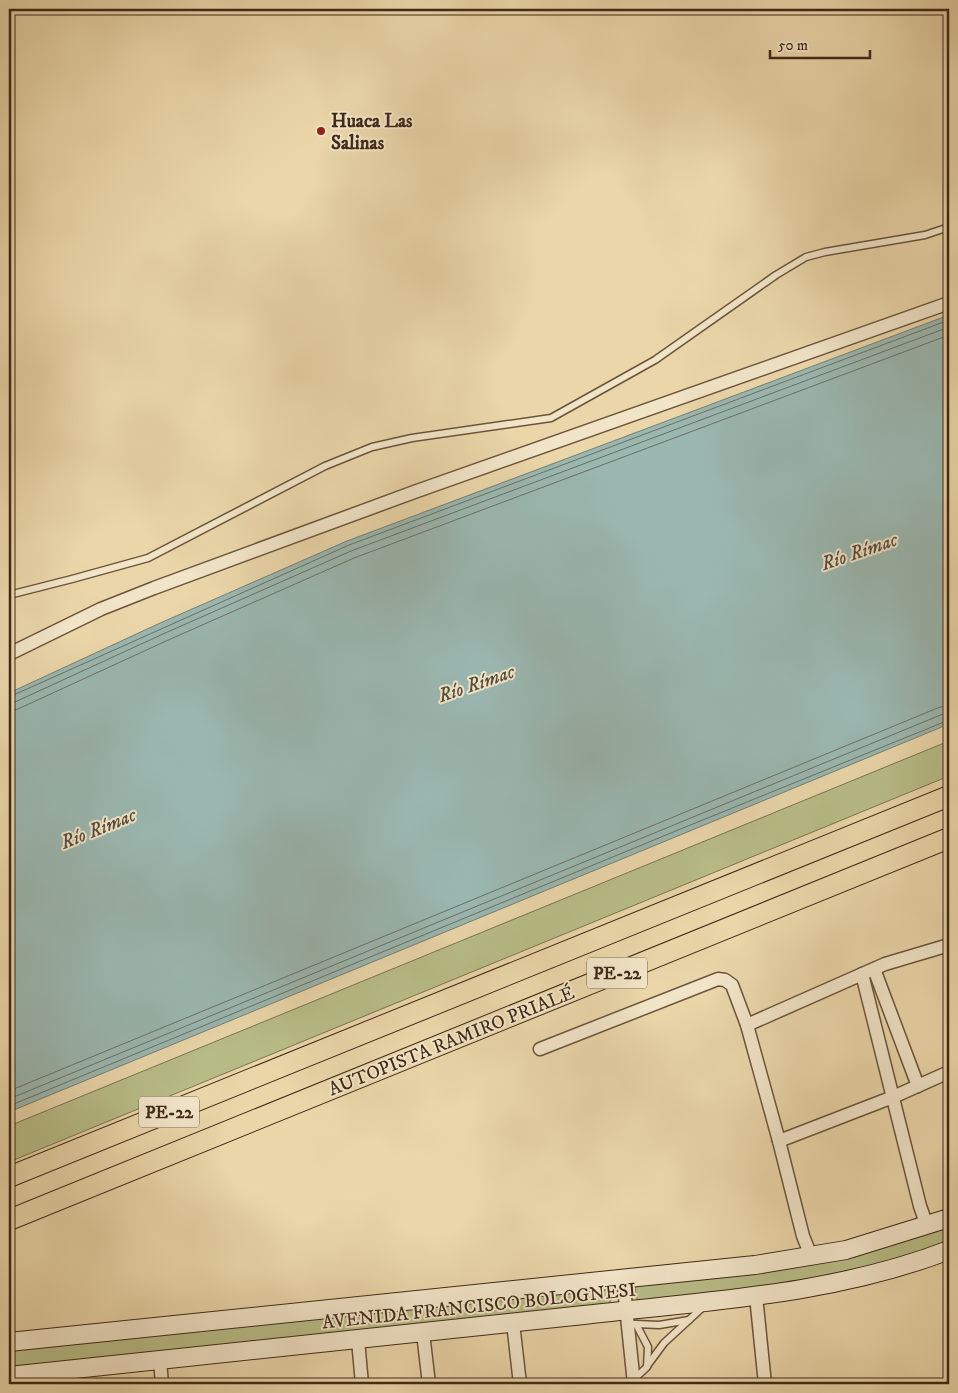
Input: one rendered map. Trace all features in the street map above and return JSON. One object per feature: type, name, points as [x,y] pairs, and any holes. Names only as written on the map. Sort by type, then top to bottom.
[{"type":"highway","name":"AUTOPISTA RAMIRO PRIALÉ","points":[[9,1176],[949,796]]},
{"type":"highway","name":"AUTOPISTA RAMIRO PRIALÉ","points":[[9,1220],[949,838]]},
{"type":"main road","name":"AVENIDA FRANCISCO BOLOGNESI","points":[[9,1342],[754,1264],[846,1250],[949,1218]]},
{"type":"main road","name":"AVENIDA FRANCISCO BOLOGNESI","points":[[9,1376],[66,1377],[160,1360],[513,1324],[630,1320],[710,1301],[756,1296],[854,1279],[903,1266],[949,1250]]},
{"type":"street","points":[[9,654],[101,610],[426,487],[949,304]]},
{"type":"street","points":[[747,1025],[885,964],[949,945]]},
{"type":"street","points":[[874,969],[918,1086]]},
{"type":"street","points":[[862,974],[920,1206],[927,1226]]},
{"type":"street","points":[[540,1049],[718,979],[725,980],[732,985],[747,1025],[803,1236],[811,1256]]},
{"type":"street","points":[[779,1141],[893,1097],[949,1072]]},
{"type":"street","points":[[623,1278],[630,1320],[634,1382]]},
{"type":"street","points":[[756,1296],[765,1384]]},
{"type":"street","points":[[513,1324],[520,1384]]},
{"type":"street","points":[[423,1333],[429,1384]]},
{"type":"street","points":[[358,1340],[362,1384]]},
{"type":"street","points":[[160,1360],[162,1384]]},
{"type":"lane","points":[[9,595],[148,558],[325,466],[372,447],[412,438],[551,418],[655,360],[768,280],[806,257],[925,235],[949,227]]},
{"type":"lane","points":[[634,1382],[664,1343],[710,1301]]},
{"type":"lane","points":[[630,1320],[659,1325],[689,1320]]},
{"type":"lane","points":[[630,1320],[648,1347],[647,1367]]},
{"type":"green space","points":[[949,741],[949,776],[9,1162],[9,1126]]},
{"type":"green space","points":[[949,1225],[949,1244],[819,1280],[642,1304],[637,1299],[635,1288],[643,1282]]},
{"type":"green space","points":[[610,1287],[612,1299],[606,1307],[9,1370],[9,1346]]},
{"type":"water","name":"Río Rímac","points":[[949,315],[949,724],[9,1112],[9,693],[158,624],[347,541]]},
{"type":"place","name":"Huaca Las Salinas","points":[[321,131]]}]
